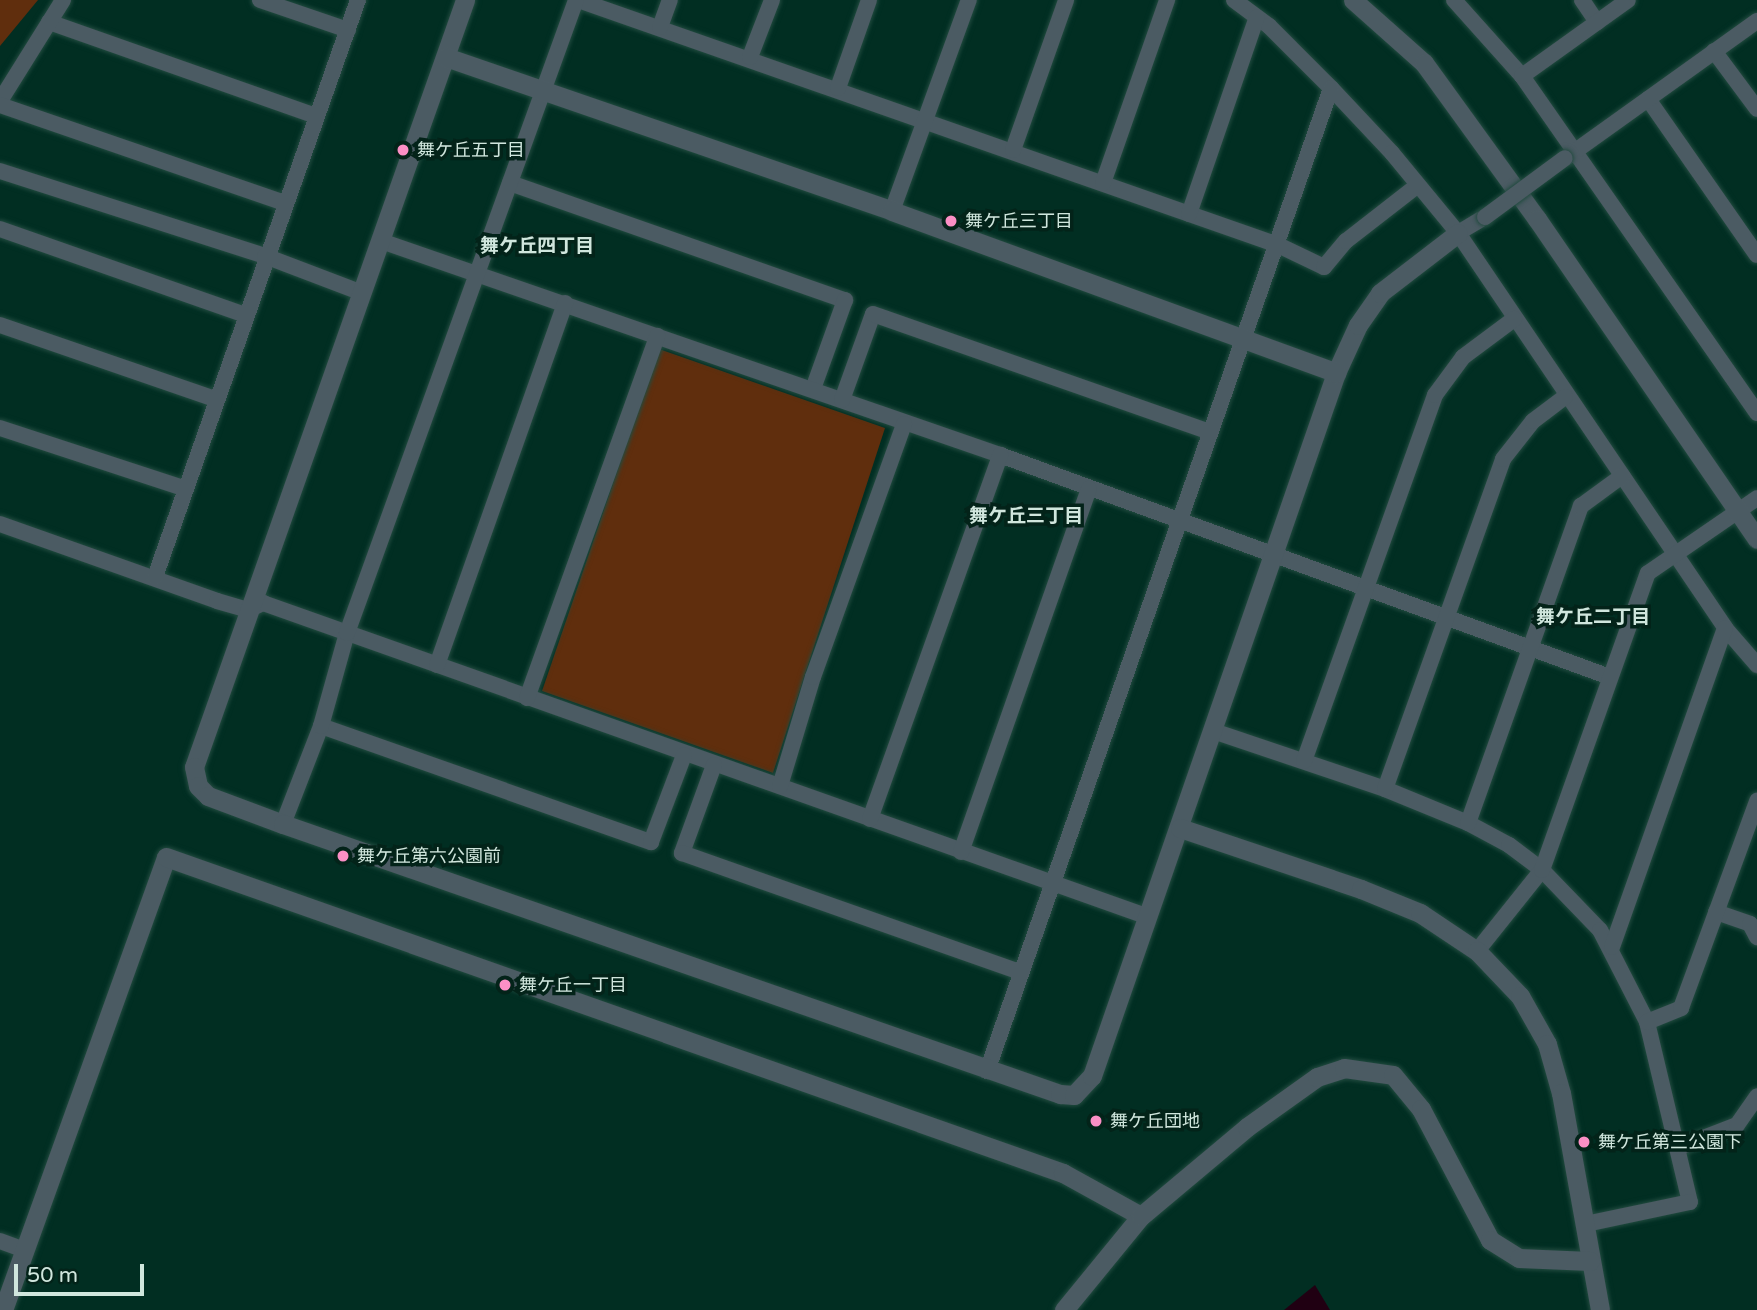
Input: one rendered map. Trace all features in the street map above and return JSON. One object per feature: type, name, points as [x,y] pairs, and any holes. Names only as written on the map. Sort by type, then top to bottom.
[{"type":"street","points":[[63,0],[0,103],[284,203]]},
{"type":"street","points":[[260,0],[348,30]]},
{"type":"street","points":[[155,578],[265,256],[358,0]]},
{"type":"street","points":[[465,0],[194,767],[198,786],[208,796],[283,824],[987,1071],[1060,1094],[1073,1095],[1084,1087],[1180,828],[1336,373],[1358,325],[1380,293],[1458,233],[1485,217],[1757,21]]},
{"type":"street","points":[[283,824],[321,726],[347,633],[542,88],[577,0],[750,57],[1013,150],[1278,245],[1324,267],[1346,241],[1418,185]]},
{"type":"street","points":[[660,27],[670,0]]},
{"type":"street","points":[[750,57],[772,0]]},
{"type":"street","points":[[838,88],[869,0]]},
{"type":"street","points":[[892,211],[969,0]]},
{"type":"street","points":[[1013,150],[1066,0]]},
{"type":"street","points":[[1103,183],[1167,0]]},
{"type":"street","points":[[1234,0],[1257,17],[1331,88],[1458,233],[1566,397],[1676,552],[1725,628],[1757,665]]},
{"type":"street","points":[[1353,0],[1424,63],[1537,219],[1757,539]]},
{"type":"street","points":[[1454,0],[1522,76],[1571,155],[1757,413]]},
{"type":"street","points":[[1583,0],[1597,22]]},
{"type":"street","points":[[1522,76],[1628,0]]},
{"type":"street","points":[[1189,214],[1257,17]]},
{"type":"street","points":[[50,22],[316,116]]},
{"type":"street","points":[[1714,51],[1757,109]]},
{"type":"street","points":[[446,57],[892,211],[1336,373]]},
{"type":"street","points":[[987,1071],[1019,972],[1278,245],[1331,88]]},
{"type":"street","points":[[1648,99],[1757,255]]},
{"type":"street","points":[[0,171],[265,256],[360,292]]},
{"type":"street","points":[[510,183],[845,300],[813,389]]},
{"type":"street","points":[[0,229],[245,315]]},
{"type":"street","points":[[381,241],[478,272],[813,389],[904,424],[1000,455],[1610,677]]},
{"type":"street","points":[[437,665],[565,303]]},
{"type":"street","points":[[842,400],[873,314],[1210,432]]},
{"type":"street","points":[[1304,761],[1440,385],[1463,356],[1514,318]]},
{"type":"street","points":[[0,325],[215,399]]},
{"type":"street","points":[[527,698],[657,336]]},
{"type":"street","points":[[1385,789],[1503,459],[1533,421],[1566,397]]},
{"type":"street","points":[[780,786],[813,677],[904,424]]},
{"type":"street","points":[[0,428],[184,488]]},
{"type":"street","points":[[870,819],[1000,455]]},
{"type":"street","points":[[1468,823],[1581,506],[1622,476]]},
{"type":"street","points":[[961,852],[1089,489]]},
{"type":"street","points":[[1478,951],[1542,870],[1648,573],[1757,498]]},
{"type":"street","points":[[0,524],[248,610],[263,603],[684,755],[780,786],[1146,916]]},
{"type":"street","points":[[1612,947],[1725,628]]},
{"type":"street","points":[[321,726],[651,842],[684,755]]},
{"type":"street","points":[[1213,731],[1385,789],[1468,823],[1509,845],[1575,900],[1612,947],[1647,1022],[1680,1147],[1690,1202],[1586,1224]]},
{"type":"street","points":[[714,765],[682,853],[1019,972]]},
{"type":"street","points":[[1647,1022],[1681,1008],[1757,801]]},
{"type":"street","points":[[1180,828],[1361,888],[1420,914],[1478,951],[1520,996],[1547,1044],[1586,1224],[1600,1310]]},
{"type":"street","points":[[3,1310],[166,857],[1063,1173],[1141,1216]]},
{"type":"street","points":[[1716,912],[1750,924],[1757,937]]},
{"type":"street","points":[[1064,1310],[1141,1216],[1247,1127],[1317,1077],[1344,1068],[1371,1069],[1393,1075],[1422,1109],[1490,1240],[1520,1258],[1590,1261]]},
{"type":"street","points":[[1680,1147],[1737,1125],[1757,1096]]},
{"type":"street","points":[[0,1241],[24,1250]]},
{"type":"shaded area","points":[[0,0],[38,0],[0,46]]},
{"type":"shaded area","points":[[659,349],[885,428],[773,773],[542,691]]},
{"type":"shaded area","points":[[1315,1285],[1330,1310],[1284,1310]]},
{"type":"place","name":"舞ケ丘五丁目","points":[[403,150]]},
{"type":"place","name":"舞ケ丘三丁目","points":[[951,221]]},
{"type":"place","name":"舞ケ丘第六公園前","points":[[343,856]]},
{"type":"place","name":"舞ケ丘一丁目","points":[[505,985]]},
{"type":"place","name":"舞ケ丘団地","points":[[1096,1121]]},
{"type":"place","name":"舞ケ丘第三公園下","points":[[1584,1142]]},
{"type":"district","name":"舞ケ丘四丁目","points":[[537,247]]},
{"type":"district","name":"舞ケ丘三丁目","points":[[1026,517]]},
{"type":"district","name":"舞ケ丘二丁目","points":[[1593,618]]}]
